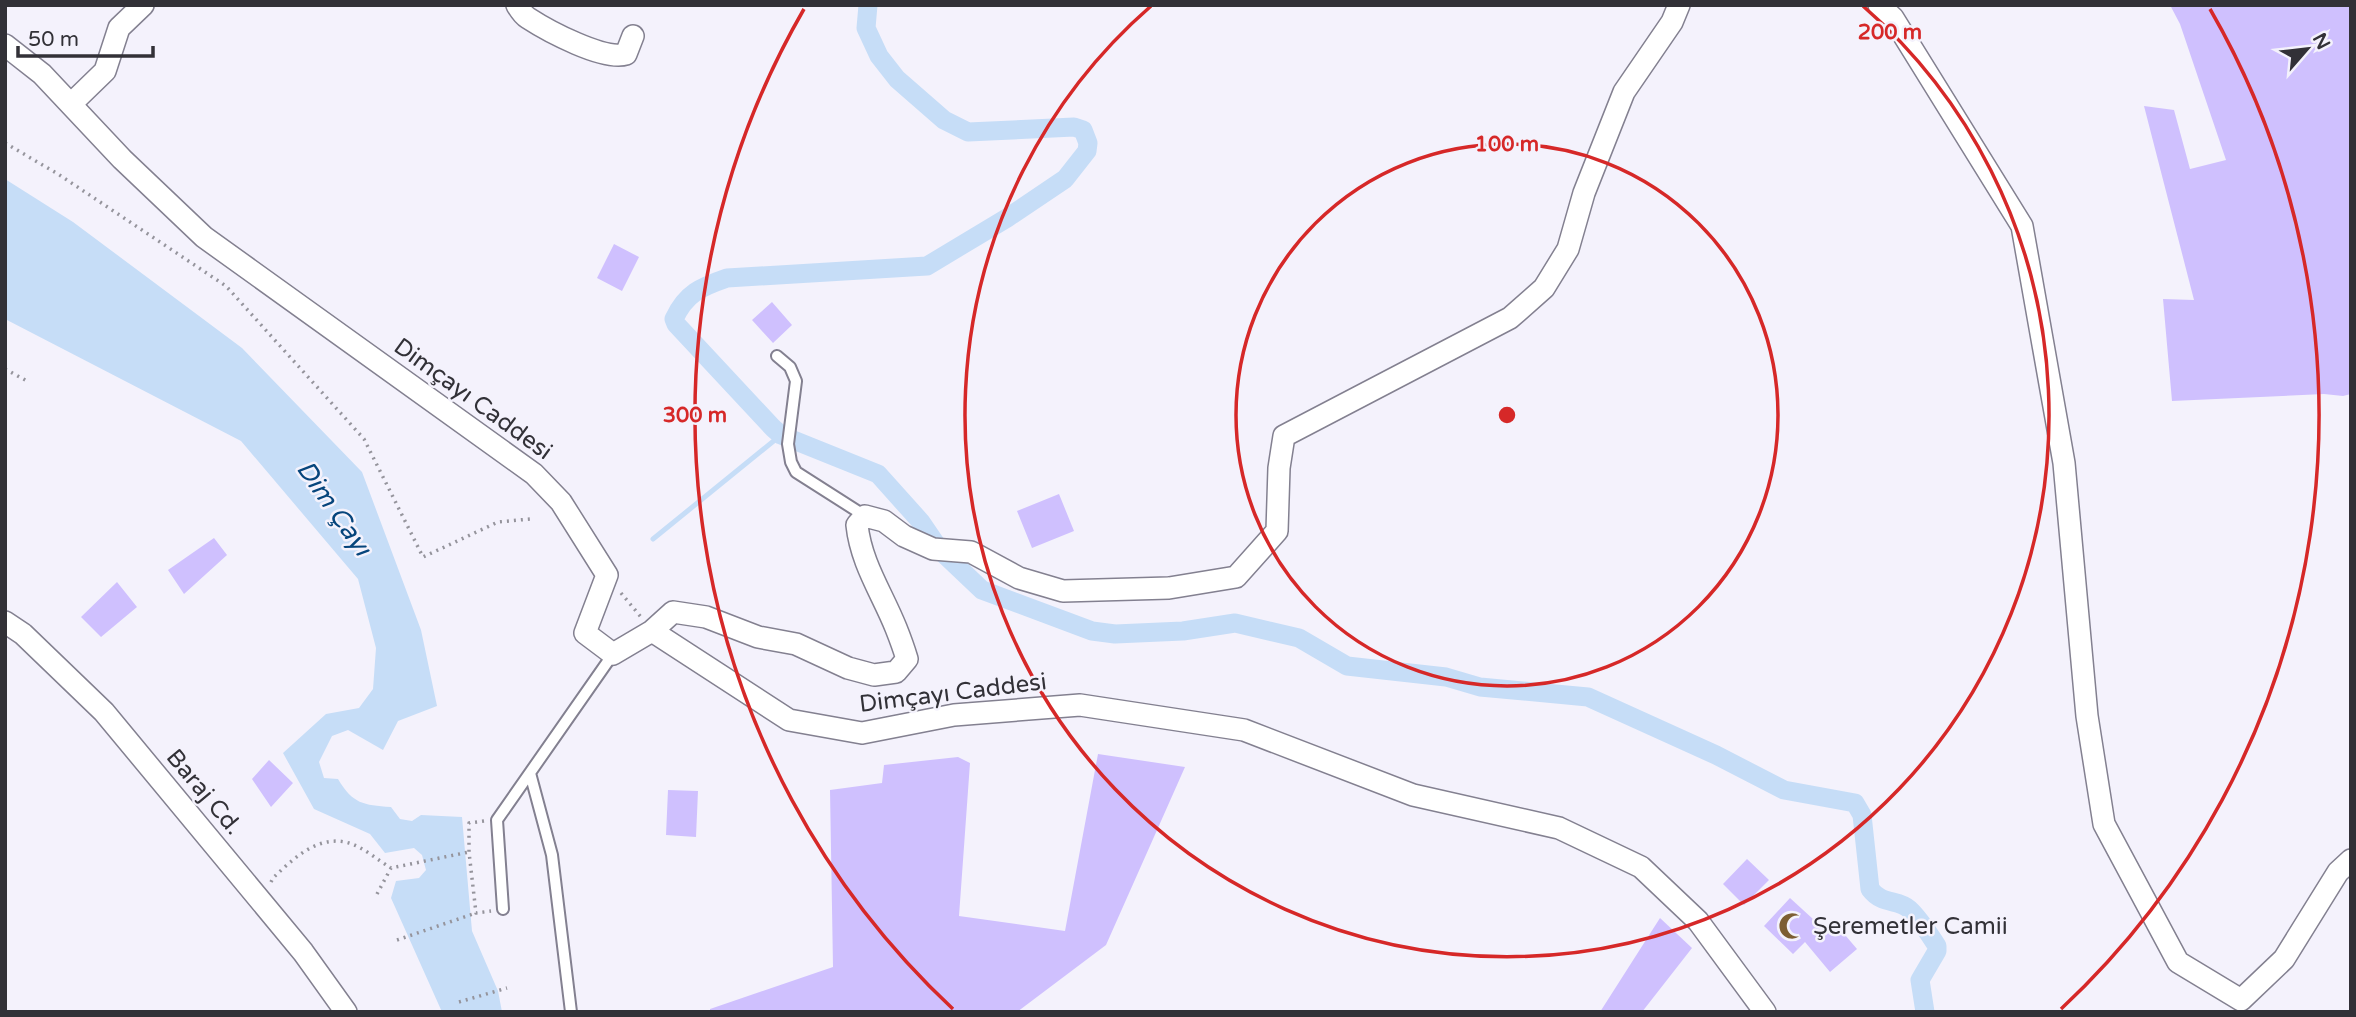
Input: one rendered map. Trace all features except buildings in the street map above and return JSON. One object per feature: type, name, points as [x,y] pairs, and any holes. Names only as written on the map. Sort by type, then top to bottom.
[{"type":"street","points":[[71,104],[105,71],[119,28],[143,5]]},
{"type":"street","points":[[517,5],[525,17],[590,49],[617,57],[626,54],[633,36]]},
{"type":"street","points":[[607,575],[585,633],[613,654],[652,631],[673,612],[706,617],[758,637],[796,644],[848,668],[874,675],[897,672],[907,659],[859,543],[857,525],[865,516],[884,521],[904,536],[939,549],[971,552],[1019,578],[1063,591],[1169,589],[1236,577],[1277,531],[1279,468],[1284,436],[1510,318],[1544,288],[1568,249],[1584,193],[1623,93],[1672,22],[1679,5]]},
{"type":"street","points":[[1879,5],[1893,18],[2022,226],[2064,463],[2087,716],[2104,824],[2178,962],[2241,1000],[2284,959],[2338,872],[2351,860]]},
{"type":"street","name":"Dimçayı Caddesi","points":[[5,45],[42,74],[122,159],[204,237],[534,474],[561,502],[607,575]]},
{"type":"street","name":"Baraj Cd.","points":[[5,622],[23,634],[104,712],[303,952],[346,1012]]},
{"type":"street","name":"Dimçayı Caddesi","points":[[652,631],[789,720],[862,733],[954,715],[1080,705],[1244,730],[1413,795],[1559,828],[1641,867],[1698,921],[1765,1012]]},
{"type":"lane","points":[[777,356],[790,367],[796,381],[788,444],[791,462],[796,471],[865,516]]},
{"type":"lane","points":[[503,909],[497,820],[613,654]]},
{"type":"lane","points":[[530,773],[552,855],[571,1012]]},
{"type":"path","points":[[5,143],[58,174],[226,286],[363,439],[423,557],[498,522],[530,519]]},
{"type":"path","points":[[5,369],[27,381]]},
{"type":"path","points":[[607,575],[652,631]]},
{"type":"path","points":[[476,913],[469,852],[469,823],[497,820]]},
{"type":"path","points":[[264,904],[273,878],[296,856],[324,842],[349,843],[391,868],[469,852]]},
{"type":"path","points":[[377,894],[391,868]]},
{"type":"path","points":[[397,940],[476,913],[503,909]]},
{"type":"path","points":[[459,1002],[507,988]]},
{"type":"water","name":"Dim Çayı","points":[[5,179],[73,222],[242,348],[362,472],[421,630],[437,706],[398,721],[383,750],[348,730],[332,736],[319,762],[324,778],[338,779],[349,794],[360,802],[391,807],[400,819],[412,821],[421,815],[462,817],[472,931],[498,991],[502,1012],[442,1012],[391,898],[396,881],[419,878],[426,870],[422,855],[414,848],[385,853],[370,834],[314,809],[283,753],[326,714],[359,708],[373,689],[376,648],[358,579],[241,441],[5,319]]},
{"type":"waterway","points":[[868,5],[866,28],[879,56],[897,79],[944,120],[968,132],[1074,127],[1083,130],[1088,143],[1087,151],[1065,179],[927,266],[727,278],[695,292],[674,319],[781,435],[878,474],[921,522],[936,544]]},
{"type":"waterway","points":[[653,539],[781,435]]},
{"type":"waterway","points":[[943,553],[982,590],[1092,631],[1115,634],[1183,631],[1235,623],[1299,638],[1347,666],[1446,677],[1480,687],[1588,697],[1716,755],[1784,790],[1855,803],[1862,815],[1870,889],[1885,900],[1909,909],[1937,946],[1937,951],[1920,980],[1925,1012]]},
{"type":"place","name":"Şeremetler Camii","points":[[1792,926]]}]
